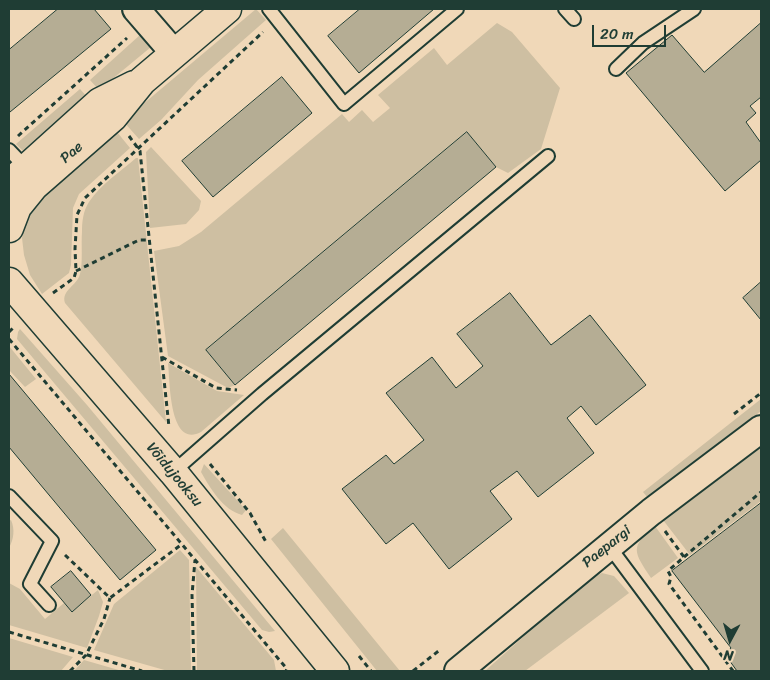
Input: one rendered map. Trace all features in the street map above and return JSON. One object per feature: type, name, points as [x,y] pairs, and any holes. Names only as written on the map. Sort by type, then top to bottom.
[{"type":"street","name":"Pae","points":[[9,228],[18,207],[19,165],[100,102],[142,81],[227,9]]},
{"type":"street","points":[[144,18],[174,53]]},
{"type":"street","name":"Võidujooksu","points":[[9,282],[173,472],[327,668]]},
{"type":"street","name":"Paepargi","points":[[458,671],[651,512],[761,429]]},
{"type":"lane","points":[[269,9],[344,104],[457,9]]},
{"type":"lane","points":[[564,9],[574,19]]},
{"type":"lane","points":[[616,69],[643,43],[694,9]]},
{"type":"lane","points":[[173,472],[262,394],[548,156]]},
{"type":"lane","points":[[9,496],[52,542],[30,584],[49,605]]},
{"type":"lane","points":[[609,546],[702,671]]},
{"type":"path","points":[[19,165],[49,107],[133,33],[144,18]]},
{"type":"path","points":[[46,298],[74,278],[76,271],[77,215],[85,198],[278,19]]},
{"type":"path","points":[[126,133],[140,151],[170,428]]},
{"type":"path","points":[[76,271],[138,240],[149,240]]},
{"type":"path","points":[[9,339],[287,669],[286,671]]},
{"type":"path","points":[[162,357],[211,385]]},
{"type":"path","points":[[684,557],[761,492]]},
{"type":"path","points":[[52,542],[110,598]]},
{"type":"path","points":[[70,671],[86,654],[104,619],[110,598],[182,544]]},
{"type":"path","points":[[194,671],[192,595],[195,559]]},
{"type":"path","points":[[668,571],[671,577],[669,584],[733,671]]},
{"type":"path","points":[[9,632],[142,671]]},
{"type":"path","points":[[269,648],[274,644]]},
{"type":"shaded area","points":[[256,9],[266,20],[198,80],[161,120],[139,139],[123,121]]},
{"type":"shaded area","points":[[497,23],[512,32],[560,88],[541,149],[508,173],[496,167],[467,132],[206,350],[235,385],[228,388],[168,356],[154,251],[179,246],[201,232],[342,114],[349,122],[362,110],[373,122],[390,108],[378,95],[434,48],[447,65]]},
{"type":"shaded area","points":[[140,35],[151,47],[99,90],[90,80]]},
{"type":"shaded area","points":[[80,89],[89,99],[24,152],[16,144]]},
{"type":"shaded area","points":[[113,127],[130,148],[79,194],[73,208],[71,265],[69,273],[42,294],[30,275],[24,255],[22,238],[26,218],[36,199]]},
{"type":"shaded area","points":[[151,147],[201,201],[199,210],[186,224],[150,228],[146,152]]},
{"type":"shaded area","points":[[138,158],[166,422],[65,303],[64,299],[67,291],[76,282],[80,274],[83,220],[87,205],[105,184]]},
{"type":"shaded area","points":[[20,329],[87,405],[275,631],[262,630],[17,339]]},
{"type":"shaded area","points":[[9,346],[36,379],[25,387],[9,370]]},
{"type":"shaded area","points":[[168,363],[217,391],[244,395],[201,432],[190,435],[183,431],[173,411]]},
{"type":"shaded area","points":[[761,399],[761,411],[648,498],[643,492]]},
{"type":"shaded area","points":[[761,446],[761,501],[690,555],[663,520]]},
{"type":"shaded area","points":[[204,464],[246,510],[242,515],[229,508],[213,491],[201,472]]},
{"type":"shaded area","points":[[11,520],[13,534],[9,548],[9,521]]},
{"type":"shaded area","points":[[655,526],[678,558],[651,578],[638,556],[637,550],[641,539]]},
{"type":"shaded area","points":[[283,528],[400,671],[377,671],[271,539]]},
{"type":"shaded area","points":[[180,550],[189,560],[191,671],[168,671],[94,650],[114,604]]},
{"type":"shaded area","points":[[196,567],[274,660],[276,671],[197,671]]},
{"type":"shaded area","points":[[602,573],[614,576],[629,593],[525,671],[485,671],[587,580]]},
{"type":"shaded area","points":[[9,583],[20,589],[45,619],[64,603],[72,611],[98,590],[103,602],[87,648],[9,625]]},
{"type":"shaded area","points":[[9,638],[73,657],[61,671],[9,671]]},
{"type":"shaded area","points":[[84,660],[122,671],[74,671]]},
{"type":"building","points":[[58,9],[94,9],[111,29],[10,112],[9,50]]},
{"type":"building","points":[[360,9],[434,9],[359,73],[328,36]]},
{"type":"building","points":[[761,23],[761,97],[750,106],[756,113],[746,122],[761,143],[761,160],[725,191],[626,73],[672,35],[704,72]]},
{"type":"building","points":[[282,77],[312,113],[213,197],[182,161]]},
{"type":"building","points":[[467,132],[496,167],[235,385],[206,350]]},
{"type":"building","points":[[761,282],[761,320],[743,298]]},
{"type":"building","points":[[510,293],[551,345],[590,315],[646,385],[596,425],[581,406],[567,418],[594,453],[538,497],[517,471],[490,491],[512,519],[449,569],[413,523],[386,544],[342,489],[386,455],[394,464],[424,440],[386,393],[432,357],[456,388],[483,366],[457,334]]},
{"type":"building","points":[[9,374],[156,550],[120,580],[9,447]]},
{"type":"building","points":[[761,503],[761,671],[737,671],[724,653],[731,648],[672,571]]},
{"type":"building","points":[[71,571],[91,595],[72,612],[51,587]]}]
